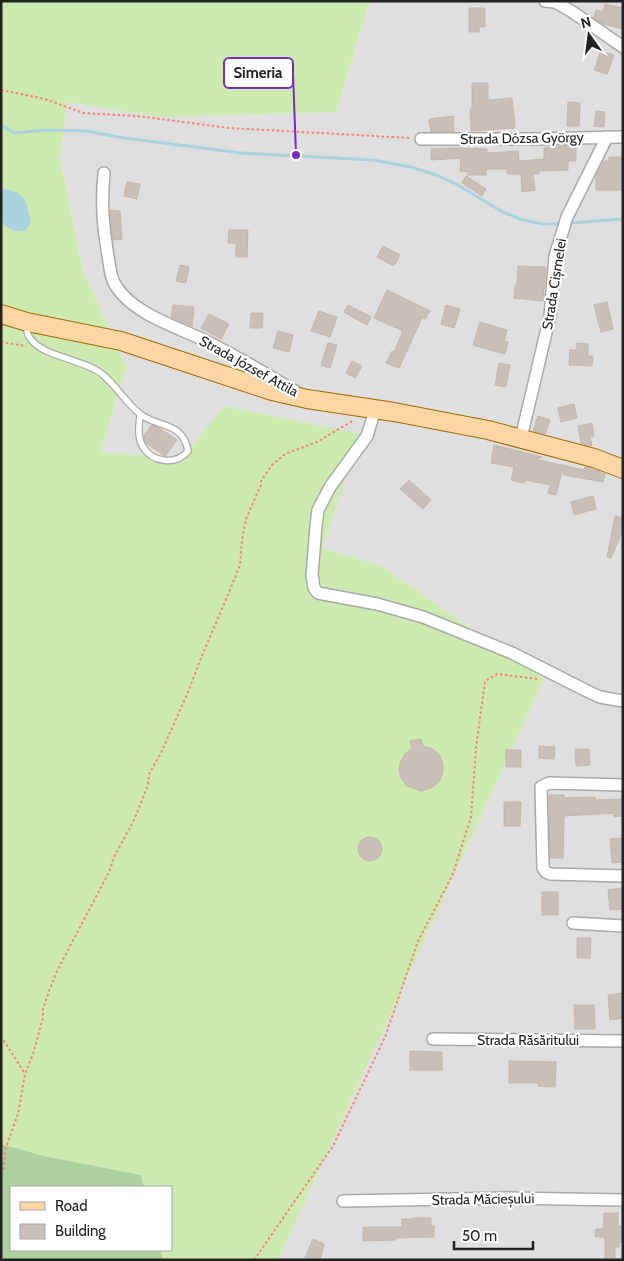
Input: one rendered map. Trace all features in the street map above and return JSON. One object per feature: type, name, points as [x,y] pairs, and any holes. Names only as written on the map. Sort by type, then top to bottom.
[{"type":"main road","points":[[1,314],[27,322],[121,341],[253,385],[307,399]]},
{"type":"main road","name":"Strada József Attila","points":[[307,399],[454,423],[521,438],[594,458],[623,469]]},
{"type":"street","points":[[544,1],[555,2],[571,11],[623,46]]},
{"type":"street","name":"Strada Cișmelei","points":[[521,438],[550,316],[555,256],[562,230],[607,137]]},
{"type":"street","name":"Strada Dózsa György","points":[[421,139],[623,137]]},
{"type":"street","name":"Strada József Attila","points":[[104,173],[103,230],[111,275],[114,284],[120,292],[157,319],[206,341],[307,399]]},
{"type":"street","points":[[375,410],[367,436],[330,487],[318,510],[312,575],[314,588],[318,593],[378,604],[422,617],[512,653],[600,697],[623,701]]},
{"type":"street","points":[[623,785],[549,783],[541,787],[543,868],[546,872],[550,874],[623,876]]},
{"type":"street","points":[[573,923],[623,926]]},
{"type":"street","name":"Strada Răsăritului","points":[[433,1039],[623,1041]]},
{"type":"street","name":"Strada Măcieșului","points":[[343,1201],[508,1198],[623,1200]]},
{"type":"lane","points":[[27,322],[29,338],[40,347],[101,373],[140,415],[175,429],[187,443],[188,451],[184,456],[164,461],[151,456],[143,446],[138,432],[140,415]]},
{"type":"path","points":[[1,90],[45,99],[83,113],[137,116],[229,128],[421,139]]},
{"type":"path","points":[[1,342],[15,346],[40,347]]},
{"type":"path","points":[[1,1174],[4,1168],[5,1150],[18,1114],[25,1074],[33,1054],[43,1009],[58,969],[110,872],[114,857],[134,820],[148,784],[149,774],[183,705],[240,565],[246,519],[261,481],[272,465],[285,454],[317,442],[367,412],[375,410]]},
{"type":"path","points":[[254,1260],[333,1146],[385,1037],[418,942],[453,874],[472,817],[476,748],[484,681],[497,674],[544,679]]},
{"type":"path","points":[[1,1036],[25,1074]]},
{"type":"shaded area","points":[[370,1],[623,1],[623,1260],[278,1260],[544,679],[380,565],[322,548],[360,434],[182,458],[101,452],[126,366],[83,271],[60,159],[67,101],[164,117],[336,112]]},
{"type":"green space","points":[[1,1],[370,1],[336,112],[164,117],[67,102],[60,159],[83,271],[126,366],[101,452],[182,458],[224,406],[361,434],[322,548],[380,565],[544,679],[278,1260],[163,1260],[161,1251],[172,1251],[172,1186],[144,1186],[141,1175],[44,1156],[1,1144]]},
{"type":"green space","points":[[1,1144],[44,1156],[141,1175],[144,1186],[10,1186],[10,1251],[161,1251],[163,1260],[1,1260]]},
{"type":"water","points":[[1,188],[16,192],[24,198],[31,222],[26,230],[12,230],[1,222]]},
{"type":"building","points":[[605,4],[623,8],[623,29],[603,24],[594,18],[596,10],[603,12]]},
{"type":"building","points":[[469,8],[485,8],[485,27],[479,27],[479,32],[469,32]]},
{"type":"building","points":[[601,51],[614,55],[607,74],[594,70]]},
{"type":"building","points":[[472,83],[488,83],[488,100],[512,98],[515,128],[471,131]]},
{"type":"building","points":[[568,102],[580,103],[579,126],[567,126]]},
{"type":"building","points":[[596,111],[605,112],[604,127],[594,126]]},
{"type":"building","points":[[453,116],[454,131],[431,132],[429,119]]},
{"type":"building","points":[[576,146],[576,161],[568,161],[568,170],[538,171],[539,174],[533,174],[535,190],[522,192],[521,174],[507,174],[507,169],[486,169],[486,175],[467,175],[469,172],[460,171],[461,158],[431,160],[431,149],[487,149],[487,153],[518,151],[519,161],[544,159],[544,148]]},
{"type":"building","points":[[609,157],[622,157],[622,190],[596,190],[596,176],[604,161],[609,161]]},
{"type":"building","points":[[466,176],[486,189],[482,196],[462,183]]},
{"type":"building","points":[[127,182],[140,184],[137,199],[124,196]]},
{"type":"building","points":[[110,210],[120,211],[122,239],[113,240]]},
{"type":"building","points":[[229,230],[248,230],[247,257],[236,257],[236,243],[228,243]]},
{"type":"building","points":[[383,246],[400,255],[394,266],[377,257]]},
{"type":"building","points":[[180,265],[189,267],[186,283],[176,281]]},
{"type":"building","points":[[518,266],[546,267],[543,301],[514,298]]},
{"type":"building","points":[[387,290],[430,311],[425,319],[422,318],[399,368],[386,363],[392,351],[394,352],[403,331],[374,318]]},
{"type":"building","points":[[607,302],[613,329],[601,332],[594,305]]},
{"type":"building","points":[[173,305],[194,307],[192,326],[171,317]]},
{"type":"building","points":[[348,305],[371,317],[367,325],[344,312]]},
{"type":"building","points":[[446,305],[460,309],[454,328],[441,324]]},
{"type":"building","points":[[319,311],[337,317],[330,337],[311,331]]},
{"type":"building","points":[[251,313],[263,313],[262,328],[250,328]]},
{"type":"building","points":[[209,314],[229,324],[221,339],[201,328]]},
{"type":"building","points":[[480,322],[507,330],[504,341],[508,342],[505,354],[473,345]]},
{"type":"building","points":[[278,331],[293,335],[289,352],[273,348]]},
{"type":"building","points":[[328,343],[337,345],[330,368],[321,365]]},
{"type":"building","points":[[577,343],[588,344],[588,356],[593,356],[592,366],[569,365],[570,350],[577,350]]},
{"type":"building","points":[[352,361],[362,366],[355,378],[346,373]]},
{"type":"building","points":[[499,363],[510,365],[506,387],[495,385]]},
{"type":"building","points":[[574,404],[577,418],[561,422],[558,408]]},
{"type":"building","points":[[538,416],[550,420],[545,434],[533,431]]},
{"type":"building","points":[[592,423],[594,436],[590,437],[592,446],[581,444],[578,426]]},
{"type":"building","points":[[152,425],[177,440],[165,456],[145,441],[144,435]]},
{"type":"building","points":[[494,445],[542,457],[535,459],[584,470],[585,467],[591,468],[605,474],[603,482],[564,475],[563,468],[556,495],[548,493],[550,485],[525,480],[524,483],[511,480],[514,467],[491,463]]},
{"type":"building","points":[[409,480],[431,500],[423,509],[400,489]]},
{"type":"building","points":[[593,496],[596,509],[574,515],[571,502]]},
{"type":"building","points":[[615,516],[623,518],[623,530],[611,558],[607,557]]},
{"type":"building","points":[[421,739],[423,746],[431,748],[439,754],[443,763],[443,773],[439,782],[431,788],[421,791],[407,786],[401,778],[399,771],[404,755],[412,748],[410,741]]},
{"type":"building","points":[[539,746],[555,747],[554,759],[539,758]]},
{"type":"building","points":[[575,749],[589,749],[590,765],[576,766]]},
{"type":"building","points":[[506,750],[521,750],[521,767],[506,767]]},
{"type":"building","points":[[549,795],[564,795],[564,798],[595,797],[595,800],[623,799],[623,816],[614,817],[614,813],[564,816],[563,858],[550,858]]},
{"type":"building","points":[[504,802],[521,802],[520,826],[504,826]]},
{"type":"building","points":[[370,837],[375,838],[381,844],[381,854],[375,860],[370,861],[365,860],[359,854],[358,849],[359,844],[365,838]]},
{"type":"building","points":[[623,838],[623,862],[612,863],[610,839]]},
{"type":"building","points":[[623,888],[623,909],[610,910],[608,890]]},
{"type":"building","points":[[542,892],[558,892],[558,915],[542,915]]},
{"type":"building","points":[[577,938],[591,938],[590,958],[577,958]]},
{"type":"building","points":[[623,993],[623,1018],[610,1020],[608,995]]},
{"type":"building","points":[[574,1005],[594,1005],[595,1029],[575,1029]]},
{"type":"building","points":[[410,1051],[442,1052],[442,1070],[410,1070]]},
{"type":"building","points":[[509,1061],[556,1062],[555,1087],[538,1086],[538,1083],[509,1083]]},
{"type":"building","points":[[604,1213],[618,1213],[618,1226],[623,1226],[623,1242],[619,1242],[619,1247],[615,1247],[615,1258],[605,1258],[605,1237],[595,1237],[596,1229],[603,1229]]},
{"type":"building","points":[[431,1218],[431,1226],[434,1226],[434,1237],[363,1241],[363,1227],[402,1227],[402,1219]]},
{"type":"building","points":[[313,1239],[324,1244],[320,1260],[304,1260]]},
{"type":"waterway","points":[[1,125],[14,133],[47,130],[86,131],[124,138],[242,153],[373,160],[411,167],[436,175],[456,184],[501,211],[520,219],[542,224],[563,224]]},
{"type":"waterway","points":[[569,223],[623,219]]},
{"type":"place","name":"Simeria","points":[[296,155]]}]
